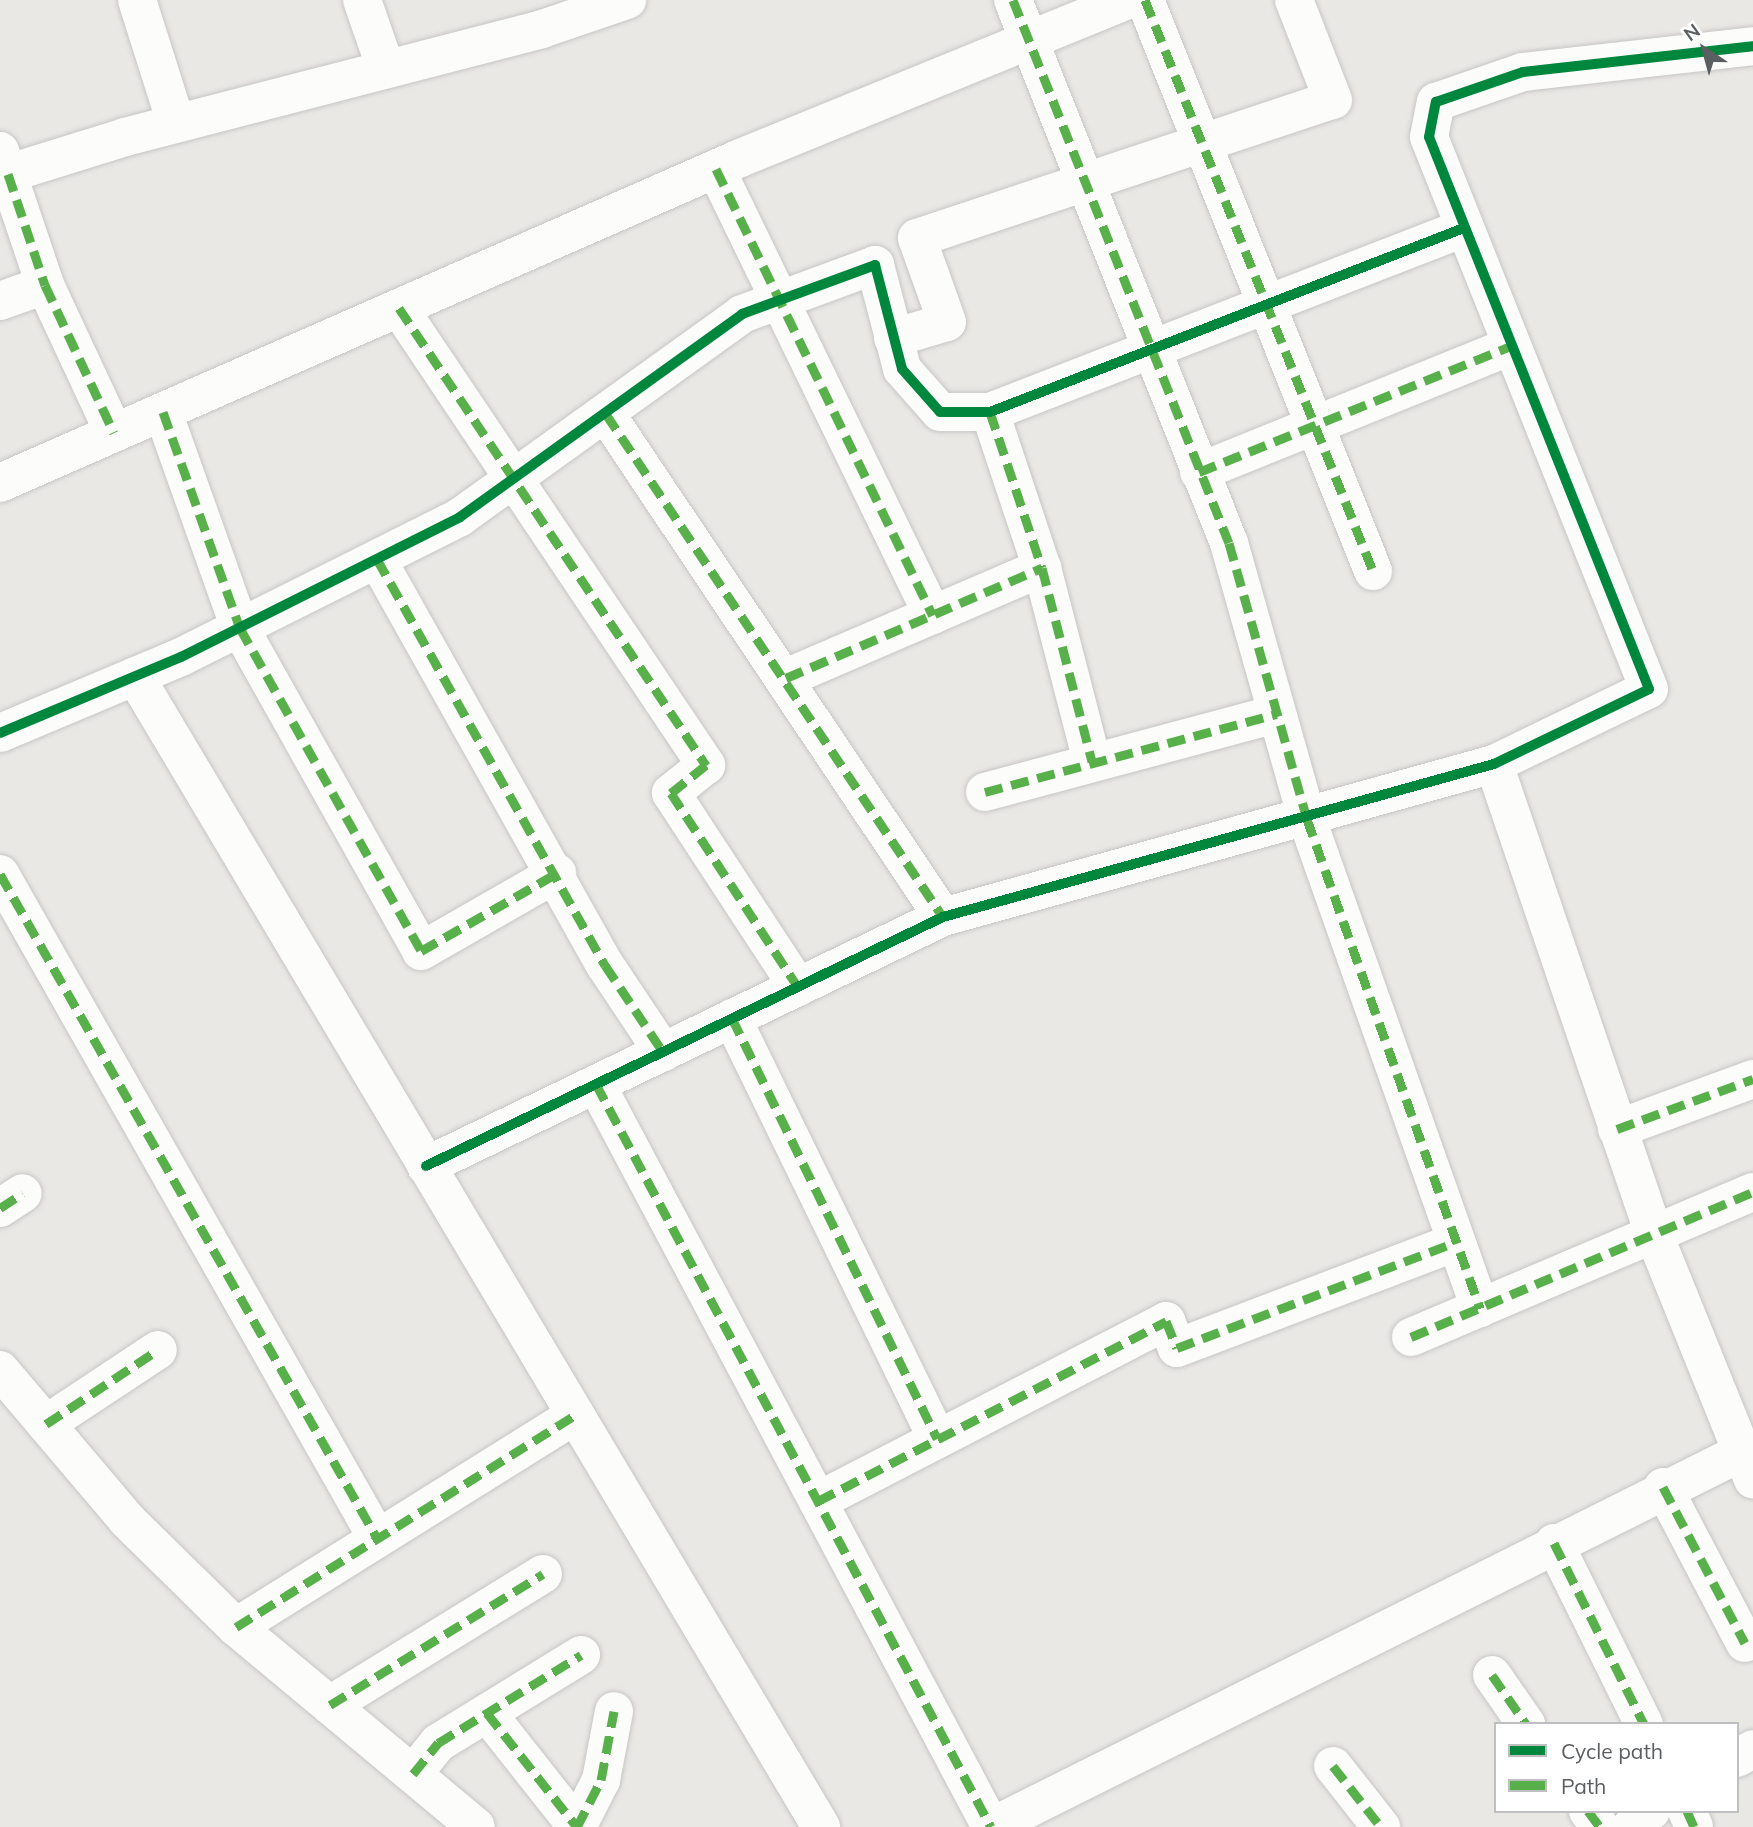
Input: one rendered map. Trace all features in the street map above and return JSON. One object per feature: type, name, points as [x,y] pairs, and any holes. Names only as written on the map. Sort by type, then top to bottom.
[{"type":"street","points":[[136,0],[176,123]]},
{"type":"street","points":[[362,0],[386,69]]},
{"type":"street","points":[[114,433],[45,285],[3,167],[386,69],[627,0]]},
{"type":"street","points":[[1013,0],[1025,42],[1083,182],[1148,351],[1229,543],[1307,818],[1454,1243],[1480,1308]]},
{"type":"street","points":[[0,483],[716,170],[1127,0]]},
{"type":"street","points":[[1145,0],[1373,571]]},
{"type":"street","points":[[893,338],[947,322],[917,238],[1333,100],[1294,0]]},
{"type":"street","points":[[426,1166],[943,917],[1494,764],[1649,689],[1509,347],[1429,136],[1436,102],[1523,72],[1753,46]]},
{"type":"street","points":[[716,170],[933,615]]},
{"type":"street","points":[[0,733],[240,628],[460,517],[742,314],[875,265],[902,369],[940,412],[990,412],[1464,228]]},
{"type":"street","points":[[0,301],[45,285]]},
{"type":"street","points":[[399,308],[706,765],[671,793],[798,987]]},
{"type":"street","points":[[1199,472],[1509,347]]},
{"type":"street","points":[[163,412],[240,628],[421,951],[557,873]]},
{"type":"street","points":[[990,412],[1042,568],[1092,762]]},
{"type":"street","points":[[606,414],[786,678],[943,917]]},
{"type":"street","points":[[377,559],[557,873],[605,965],[663,1052]]},
{"type":"street","points":[[786,678],[1042,568]]},
{"type":"street","points":[[135,676],[821,1827]]},
{"type":"street","points":[[985,792],[1277,714]]},
{"type":"street","points":[[596,1084],[991,1827],[1663,1487],[1745,1467],[1653,1233],[1494,764]]},
{"type":"street","points":[[0,874],[377,1538]]},
{"type":"street","points":[[732,1018],[937,1439]]},
{"type":"street","points":[[1617,1129],[1753,1079]]},
{"type":"street","points":[[1411,1337],[1753,1192]]},
{"type":"street","points":[[818,1501],[1166,1321],[1177,1349],[1454,1243]]},
{"type":"street","points":[[46,1424],[158,1350]]},
{"type":"street","points":[[0,1370],[127,1520],[236,1627],[476,1827]]},
{"type":"street","points":[[236,1627],[575,1415]]},
{"type":"street","points":[[1663,1487],[1745,1643]]},
{"type":"street","points":[[1555,1542],[1643,1722]]},
{"type":"street","points":[[330,1705],[543,1574]]},
{"type":"street","points":[[413,1774],[438,1743],[581,1654]]},
{"type":"street","points":[[1492,1675],[1526,1722]]},
{"type":"street","points":[[486,1713],[577,1827],[601,1780],[614,1711]]},
{"type":"street","points":[[1333,1766],[1381,1827]]},
{"type":"street","points":[[1631,1827],[1648,1813]]},
{"type":"marked path","points":[[1013,0],[1229,543],[1307,819],[1480,1308]]},
{"type":"marked path","points":[[1145,0],[1373,571]]},
{"type":"marked path","points":[[716,169],[933,615]]},
{"type":"marked path","points":[[8,174],[45,285],[114,433]]},
{"type":"marked path","points":[[399,308],[706,765],[671,793],[798,987]]},
{"type":"marked path","points":[[1199,472],[1509,347]]},
{"type":"marked path","points":[[163,412],[240,628],[421,951],[557,873]]},
{"type":"marked path","points":[[990,412],[1042,568]]},
{"type":"marked path","points":[[606,414],[943,917]]},
{"type":"marked path","points":[[377,559],[605,965],[663,1052]]},
{"type":"marked path","points":[[786,678],[1042,568],[1092,762]]},
{"type":"marked path","points":[[985,792],[1277,714]]},
{"type":"marked path","points":[[0,874],[377,1538]]},
{"type":"marked path","points":[[732,1018],[937,1439]]},
{"type":"marked path","points":[[1617,1129],[1753,1079]]},
{"type":"marked path","points":[[596,1084],[991,1827]]},
{"type":"marked path","points":[[1411,1337],[1753,1192]]},
{"type":"marked path","points":[[0,1208],[23,1193]]},
{"type":"marked path","points":[[818,1501],[1166,1321],[1177,1348],[1454,1243]]},
{"type":"marked path","points":[[46,1424],[158,1350]]},
{"type":"marked path","points":[[236,1627],[575,1415]]},
{"type":"marked path","points":[[1663,1487],[1745,1643]]},
{"type":"marked path","points":[[1554,1543],[1643,1722]]},
{"type":"marked path","points":[[330,1705],[543,1574]]},
{"type":"marked path","points":[[413,1774],[438,1743],[581,1655]]},
{"type":"marked path","points":[[1492,1675],[1525,1722]]},
{"type":"marked path","points":[[577,1827],[601,1780],[614,1711]]},
{"type":"marked path","points":[[487,1713],[577,1827]]},
{"type":"marked path","points":[[1333,1766],[1381,1827]]},
{"type":"marked path","points":[[1590,1813],[1600,1827]]},
{"type":"marked path","points":[[1688,1813],[1694,1827]]},
{"type":"cycle path","points":[[426,1166],[943,917],[1494,764],[1649,689],[1429,137],[1436,102],[1523,72],[1753,46]]},
{"type":"cycle path","points":[[0,733],[181,657],[460,517],[742,314],[875,265],[902,369],[940,412],[990,412],[1464,228]]}]
